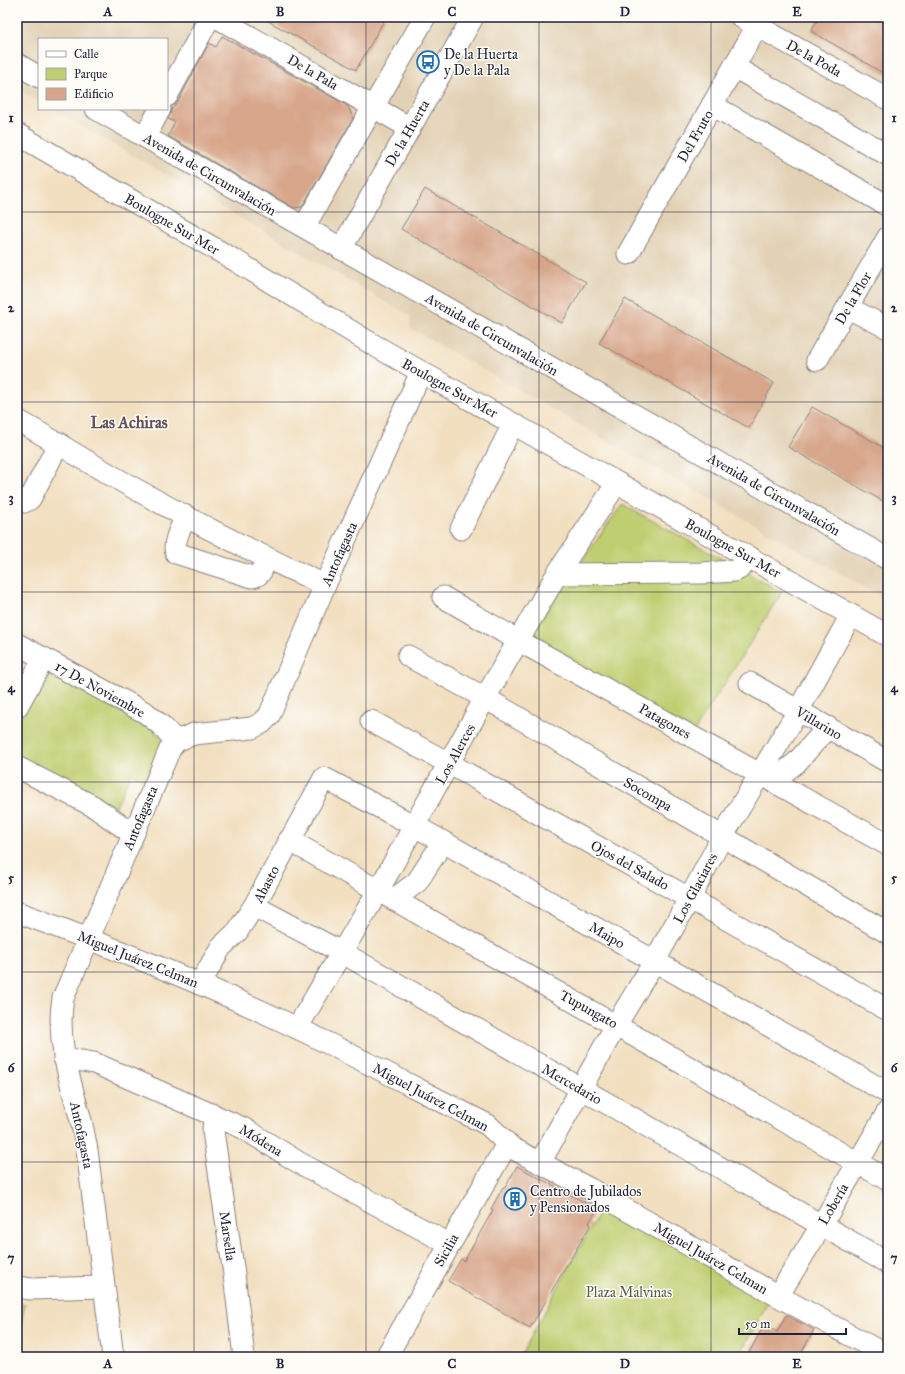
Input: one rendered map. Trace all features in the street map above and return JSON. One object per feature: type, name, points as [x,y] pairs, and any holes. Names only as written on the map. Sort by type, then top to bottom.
[{"type":"street","points":[[168,94],[210,17]]},
{"type":"street","name":"De la Pala","points":[[216,17],[410,128]]},
{"type":"street","points":[[304,228],[425,17]]},
{"type":"street","name":"De la Huerta","points":[[341,248],[473,17]]},
{"type":"street","name":"Del Fruto","points":[[628,254],[734,67],[753,20]]},
{"type":"street","name":"De la Poda","points":[[753,20],[888,99]]},
{"type":"street","points":[[17,64],[38,76]]},
{"type":"street","points":[[734,67],[888,155]]},
{"type":"street","points":[[712,105],[888,206]]},
{"type":"street","name":"Avenida de Circunvalación","points":[[98,110],[888,560]]},
{"type":"street","points":[[145,137],[159,110]]},
{"type":"street","name":"Boulogne Sur Mer","points":[[17,134],[236,261],[372,344],[888,636]]},
{"type":"street","name":"De la Flor","points":[[817,360],[888,237]]},
{"type":"street","points":[[848,308],[888,328]]},
{"type":"street","name":"Antofagasta","points":[[113,1357],[103,1288],[87,1150],[64,1058],[60,1021],[63,998],[170,749],[176,741],[194,734],[252,728],[262,723],[269,716],[325,585],[421,372]]},
{"type":"street","points":[[17,420],[59,443],[129,486],[266,559],[325,585]]},
{"type":"street","points":[[461,529],[513,424]]},
{"type":"street","points":[[17,498],[24,502],[30,499],[59,443]]},
{"type":"street","name":"Los Alerces","points":[[297,1028],[341,952],[387,896],[415,826],[485,698],[557,574],[617,483]]},
{"type":"street","points":[[186,516],[176,543],[176,553],[252,577],[260,574],[266,559]]},
{"type":"street","points":[[557,574],[702,573],[734,571],[739,569],[751,558]]},
{"type":"street","name":"Patagones","points":[[443,597],[519,641],[888,845]]},
{"type":"street","name":"Los Glaciares","points":[[540,1163],[616,1025],[690,898],[722,837],[766,777],[798,711],[851,615]]},
{"type":"street","name":"17 De Noviembre","points":[[17,644],[146,713],[163,727],[176,741]]},
{"type":"street","name":"Socompa","points":[[408,656],[485,698],[888,933]]},
{"type":"street","points":[[17,707],[44,658]]},
{"type":"street","name":"Villarino","points":[[750,683],[888,762]]},
{"type":"street","name":"Ojos del Salado","points":[[371,721],[888,1010]]},
{"type":"street","points":[[766,777],[796,763],[828,727]]},
{"type":"street","points":[[17,767],[93,806],[133,834]]},
{"type":"street","name":"Maipo","points":[[324,778],[415,826],[888,1093]]},
{"type":"street","name":"Abasto","points":[[200,984],[221,947],[237,932],[254,906],[324,778]]},
{"type":"street","name":"Tupungato","points":[[289,840],[888,1180]]},
{"type":"street","points":[[387,896],[400,894],[417,882],[443,842]]},
{"type":"street","name":"Mercedario","points":[[254,906],[341,952],[888,1263]]},
{"type":"street","name":"Miguel Juárez Celman","points":[[17,912],[89,939],[200,984],[297,1028],[488,1125],[496,1131],[512,1148],[888,1356]]},
{"type":"street","name":"Módena","points":[[64,1058],[94,1062],[244,1128],[298,1162],[449,1244]]},
{"type":"street","name":"Lobería","points":[[778,1296],[888,1111]]},
{"type":"street","name":"Marsella","points":[[214,1115],[213,1131],[234,1274],[244,1357]]},
{"type":"street","name":"Sicilia","points":[[386,1357],[507,1144]]},
{"type":"street","points":[[17,1287],[103,1288]]},
{"type":"shaded area","points":[[17,17],[888,17],[888,601],[410,328],[410,316],[54,110],[168,110],[168,38],[38,38],[38,100],[17,89]]},
{"type":"green space","points":[[622,504],[782,592],[694,732],[528,638]]},
{"type":"green space","points":[[44,673],[145,724],[166,740],[149,783],[131,773],[116,807],[17,757],[17,725]]},
{"type":"green space","name":"Plaza Malvinas","points":[[603,1205],[771,1297],[738,1357],[520,1357]]},
{"type":"green space","points":[[17,1303],[25,1304],[17,1343]]},
{"type":"building","points":[[261,17],[386,17],[356,70]]},
{"type":"building","points":[[819,17],[888,17],[888,76],[811,31]]},
{"type":"building","points":[[222,36],[348,106],[353,119],[302,207],[294,208],[168,136],[175,122],[168,119],[172,109],[178,102],[209,43],[216,47]]},
{"type":"building","points":[[425,189],[586,282],[562,323],[401,229]]},
{"type":"building","points":[[625,299],[774,383],[749,428],[599,343]]},
{"type":"building","points":[[812,407],[888,450],[888,504],[788,447]]},
{"type":"building","points":[[517,1166],[597,1209],[589,1223],[591,1224],[530,1328],[448,1281],[461,1259],[464,1261],[493,1210],[491,1209],[503,1187],[505,1188]]},
{"type":"building","points":[[786,1315],[814,1330],[799,1357],[756,1357],[749,1353],[764,1325],[777,1332]]},
{"type":"place","name":"De la Huerta y De la Pala","points":[[428,62]]},
{"type":"place","name":"Centro de Jubilados y Pensionados","points":[[515,1199]]},
{"type":"district","name":"Las Achiras","points":[[129,422]]}]
